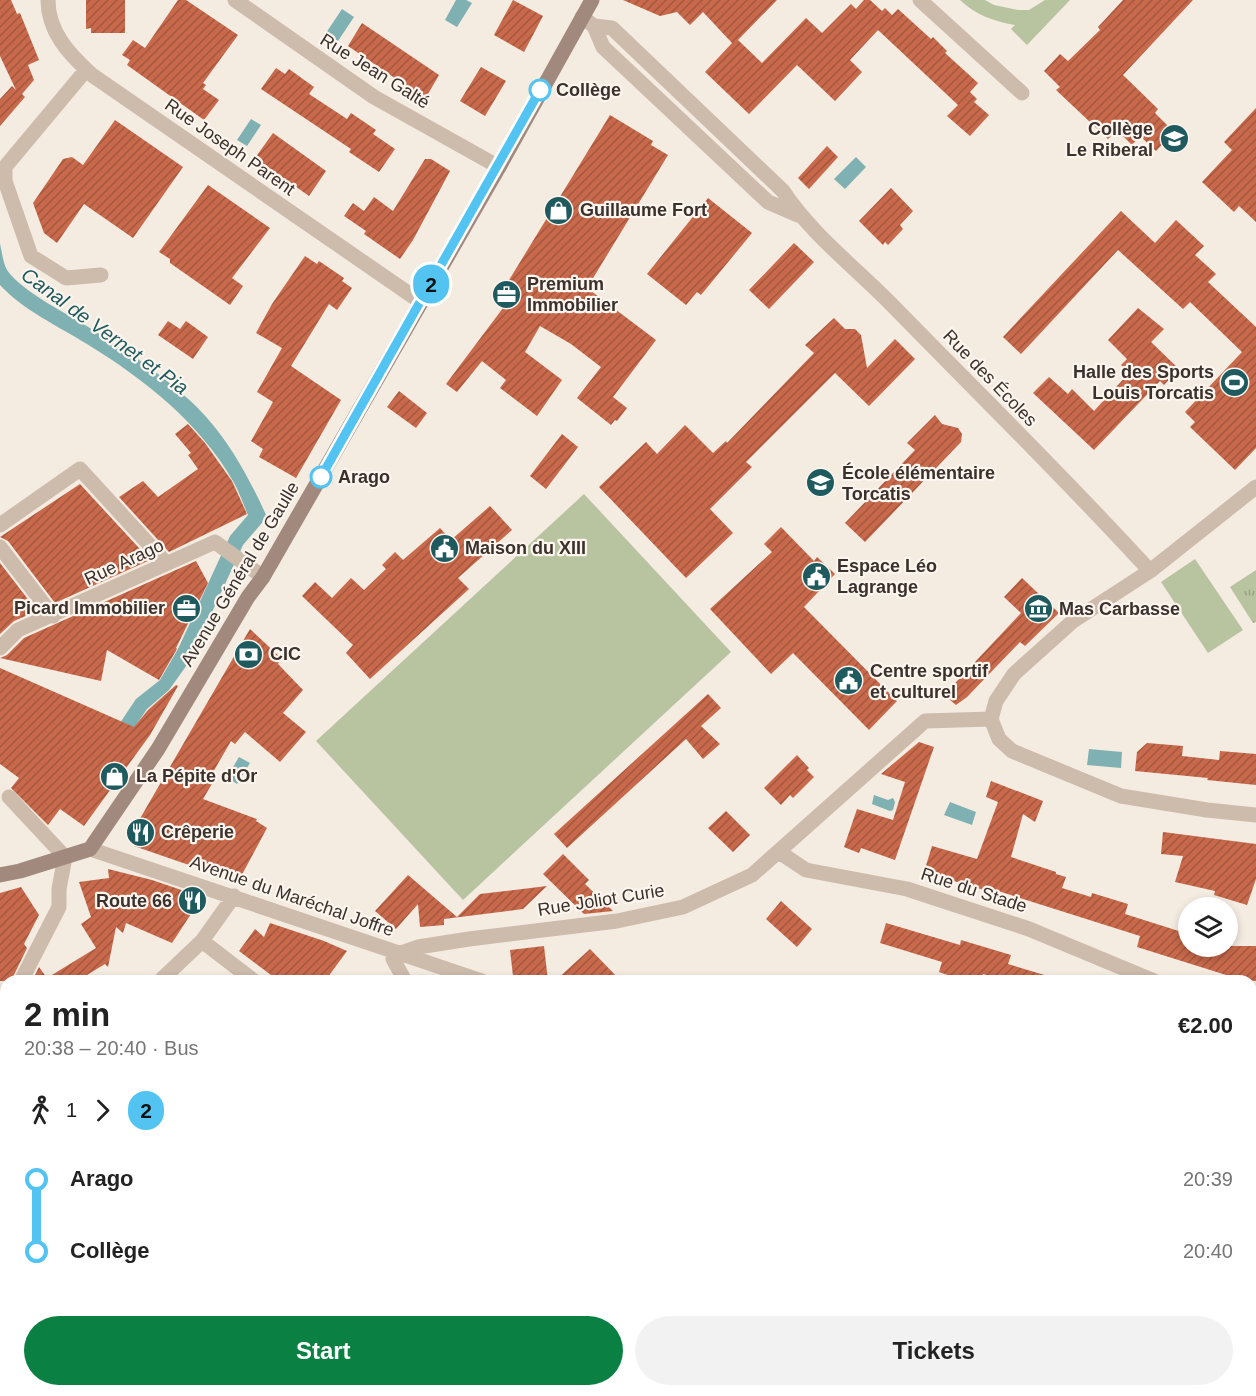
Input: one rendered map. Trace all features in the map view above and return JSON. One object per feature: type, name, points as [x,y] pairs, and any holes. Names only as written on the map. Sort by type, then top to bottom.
[{"type":"main road","name":"Avenue Général de Gaulle","points":[[90,849],[158,749],[248,597],[262,578],[499,167],[588,22],[592,0]]},
{"type":"main road","points":[[0,875],[90,849]]},
{"type":"street","name":"Rue Joseph Parent","points":[[48,0],[48,12],[56,33],[64,46],[86,70],[421,302]]},
{"type":"street","name":"Rue Jean Galté","points":[[235,0],[374,96],[499,167]]},
{"type":"street","points":[[920,0],[1022,93]]},
{"type":"street","name":"Rue des Écoles","points":[[588,22],[612,28],[783,191],[799,216],[891,304],[1019,436],[1076,490],[1150,571]]},
{"type":"street","points":[[86,70],[5,168],[5,181],[31,256],[66,278],[101,275]]},
{"type":"street","points":[[0,525],[80,469],[166,563]]},
{"type":"street","points":[[1256,487],[1150,571],[1073,621],[1014,674],[996,701],[991,719],[999,738],[1011,751],[1121,795],[1206,810],[1256,815]]},
{"type":"street","name":"Rue Arago","points":[[0,648],[18,630],[215,542],[262,578]]},
{"type":"street","points":[[0,547],[53,616]]},
{"type":"street","name":"Rue Joliot Curie","points":[[401,953],[418,947],[469,939],[617,921],[682,907],[752,875],[925,721],[991,719]]},
{"type":"street","points":[[9,797],[65,857],[59,889],[59,907],[24,975]]},
{"type":"street","name":"Avenue du Maréchal Joffre","points":[[90,849],[465,975]]},
{"type":"street","name":"Rue du Stade","points":[[779,852],[806,870],[907,889],[1029,929],[1140,975]]},
{"type":"street","points":[[166,975],[202,941],[234,896]]},
{"type":"street","points":[[202,941],[246,975]]},
{"type":"street","points":[[401,953],[393,959],[402,975]]},
{"type":"green space","points":[[960,0],[985,0],[994,5],[1029,10],[1045,0],[1070,0],[1027,45],[1011,29],[1015,25],[985,17]]},
{"type":"green space","points":[[584,494],[731,652],[463,900],[316,741]]},
{"type":"green space","points":[[1195,559],[1243,630],[1208,653],[1161,582]]},
{"type":"green space","points":[[1256,570],[1256,622],[1253,623],[1230,587]]},
{"type":"water","points":[[456,0],[466,0],[472,3],[457,27],[445,20]]},
{"type":"water","points":[[342,9],[354,17],[338,41],[326,33]]},
{"type":"water","points":[[251,119],[261,125],[247,146],[237,140]]},
{"type":"water","points":[[856,157],[866,167],[845,189],[834,179]]},
{"type":"water","name":"Canal de Vernet et Pia","points":[[0,244],[7,270],[24,287],[141,361],[199,410],[233,452],[267,517],[243,545],[189,662],[169,690],[147,709],[97,782],[86,774],[136,699],[160,680],[178,649],[230,536],[248,515],[235,485],[219,460],[204,440],[169,404],[129,372],[30,310],[0,285]]},
{"type":"water","points":[[1089,749],[1122,752],[1121,768],[1087,765]]},
{"type":"water","points":[[239,757],[250,763],[237,784],[227,777]]},
{"type":"water","points":[[874,795],[888,800],[893,798],[895,802],[893,810],[872,804]]},
{"type":"water","points":[[950,802],[976,812],[972,825],[944,815]]},
{"type":"building","points":[[0,0],[11,0],[17,14],[20,13],[39,60],[28,65],[34,80],[22,94],[25,97],[0,126],[0,99],[12,86],[16,90],[0,56]]},
{"type":"building","points":[[86,0],[125,0],[125,33],[91,33],[91,28],[86,29]]},
{"type":"building","points":[[178,0],[186,0],[238,35],[203,83],[206,85],[203,89],[219,100],[204,120],[127,65],[130,60],[122,55],[133,40],[145,48]]},
{"type":"building","points":[[513,0],[543,16],[524,52],[494,35]]},
{"type":"building","points":[[623,0],[777,0],[738,40],[762,63],[806,18],[822,33],[851,4],[856,9],[864,0],[870,0],[882,11],[885,8],[892,15],[898,9],[931,39],[933,37],[947,51],[945,53],[978,83],[970,92],[977,99],[974,102],[989,115],[970,136],[947,116],[958,105],[878,30],[850,60],[862,72],[835,101],[797,65],[749,114],[705,72],[732,43],[703,12],[690,25],[677,12],[660,16]]},
{"type":"building","points":[[1123,0],[1193,0],[1123,75],[1158,109],[1155,113],[1174,132],[1156,151],[1140,136],[1132,145],[1117,130],[1108,139],[1056,90],[1060,87],[1044,71],[1060,54],[1068,61],[1100,30],[1098,27]]},
{"type":"building","points":[[362,23],[439,75],[421,106],[397,92],[402,83],[348,46]]},
{"type":"building","points":[[481,67],[506,81],[485,116],[460,101]]},
{"type":"building","points":[[276,68],[285,74],[289,69],[314,87],[309,94],[347,119],[351,113],[376,130],[373,134],[395,149],[379,172],[349,152],[351,149],[261,89]]},
{"type":"building","points":[[1256,108],[1256,222],[1239,206],[1234,212],[1202,182],[1232,150],[1224,142]]},
{"type":"building","points":[[610,115],[653,141],[651,145],[668,155],[587,288],[656,340],[613,397],[627,408],[611,425],[577,398],[601,367],[571,344],[540,326],[525,352],[562,380],[537,416],[500,388],[506,380],[482,361],[457,392],[446,384],[503,308],[495,303]]},
{"type":"building","points":[[115,120],[183,167],[133,238],[84,204],[57,243],[44,233],[33,203],[63,159],[72,157],[83,165]]},
{"type":"building","points":[[273,133],[326,171],[309,196],[255,158]]},
{"type":"building","points":[[827,146],[838,157],[809,189],[798,178]]},
{"type":"building","points":[[425,159],[431,159],[450,171],[413,240],[400,259],[364,234],[366,231],[344,216],[353,203],[364,211],[374,197],[393,211]]},
{"type":"building","points":[[208,185],[270,228],[232,278],[243,286],[230,305],[170,263],[170,259],[159,252]]},
{"type":"building","points":[[891,188],[913,211],[900,225],[903,229],[888,245],[885,242],[883,245],[859,221]]},
{"type":"building","points":[[708,198],[752,233],[701,295],[697,292],[686,305],[647,274]]},
{"type":"building","points":[[1121,211],[1155,243],[1176,220],[1204,246],[1195,255],[1216,274],[1208,282],[1256,327],[1256,448],[1235,470],[1190,427],[1195,422],[1185,412],[1242,352],[1190,302],[1183,309],[1118,250],[1021,354],[1003,337]]},
{"type":"building","points":[[794,243],[814,262],[769,309],[749,290]]},
{"type":"building","points":[[305,256],[317,264],[319,261],[344,278],[342,281],[352,288],[337,310],[329,304],[291,366],[341,400],[296,478],[259,457],[263,449],[251,441],[273,402],[257,392],[282,348],[256,333],[272,304]]},
{"type":"building","points":[[1138,308],[1164,329],[1151,342],[1179,369],[1164,385],[1160,381],[1094,450],[1033,393],[1049,377],[1068,394],[1072,389],[1094,411],[1129,373],[1121,365],[1127,359],[1108,340]]},
{"type":"building","points":[[834,318],[845,329],[855,329],[861,335],[867,368],[895,339],[915,359],[869,406],[835,373],[746,462],[752,467],[710,509],[733,533],[686,578],[599,487],[646,442],[657,454],[685,425],[713,453],[726,441],[727,443],[814,353],[805,345]]},
{"type":"building","points":[[168,321],[180,329],[186,321],[208,337],[193,359],[158,335]]},
{"type":"building","points":[[399,391],[427,413],[416,428],[387,407]]},
{"type":"building","points":[[935,415],[942,424],[958,428],[962,434],[961,442],[865,542],[845,523],[915,450],[907,443]]},
{"type":"building","points":[[188,424],[205,443],[232,481],[247,514],[169,552],[119,497],[143,481],[158,497],[198,469],[188,455],[191,453],[175,434]]},
{"type":"building","points":[[562,434],[578,447],[546,489],[530,476]]},
{"type":"building","points":[[80,484],[150,560],[55,603],[8,541],[0,537]]},
{"type":"building","points":[[490,506],[512,530],[458,578],[469,589],[370,679],[346,653],[353,645],[302,596],[315,582],[332,598],[351,578],[364,590],[386,569],[382,565],[395,552],[403,560],[440,528],[451,540]]},
{"type":"building","points":[[781,527],[814,561],[817,557],[835,574],[804,607],[897,701],[869,730],[793,653],[771,674],[710,609],[772,552],[764,544]]},
{"type":"building","points":[[196,561],[208,583],[177,649],[159,680],[107,650],[101,681],[0,658],[7,655],[24,638]]},
{"type":"building","points":[[0,563],[37,611],[14,621],[0,634]]},
{"type":"building","points":[[1022,578],[1059,613],[1025,646],[1020,642],[967,697],[956,705],[944,695],[1021,613],[1004,597]]},
{"type":"building","points":[[250,629],[281,658],[278,664],[303,690],[283,713],[306,732],[280,762],[245,732],[235,744],[231,741],[212,774],[216,777],[203,799],[257,819],[256,821],[267,828],[238,882],[134,846],[137,837],[131,834]]},
{"type":"building","points":[[0,668],[134,727],[148,710],[176,685],[178,686],[150,735],[84,826],[60,809],[48,825],[11,788],[19,778],[0,764]]},
{"type":"building","points":[[708,694],[721,708],[701,726],[720,744],[703,759],[686,739],[567,848],[554,834]]},
{"type":"building","points":[[919,742],[934,747],[895,860],[861,848],[859,853],[844,847],[857,809],[893,820],[905,782],[881,774]]},
{"type":"building","points":[[1147,743],[1183,746],[1182,756],[1219,760],[1220,751],[1256,754],[1256,785],[1135,771],[1137,752]]},
{"type":"building","points":[[797,755],[814,777],[793,798],[790,795],[781,805],[764,788]]},
{"type":"building","points":[[991,781],[1043,801],[1035,822],[1023,814],[1011,857],[1066,877],[1062,888],[1091,897],[1092,893],[1128,904],[1125,914],[1178,931],[1178,957],[1238,957],[1238,946],[1256,946],[1256,975],[1226,975],[1137,947],[1140,936],[995,890],[994,893],[924,872],[932,846],[977,859],[998,802],[986,797]]},
{"type":"building","points":[[726,811],[750,835],[733,852],[708,828]]},
{"type":"building","points":[[1163,832],[1256,844],[1256,879],[1247,905],[1238,902],[1238,897],[1221,897],[1214,895],[1215,891],[1175,882],[1183,856],[1161,854]]},
{"type":"building","points":[[563,854],[589,880],[585,884],[613,911],[584,914],[543,874]]},
{"type":"building","points":[[108,869],[152,880],[202,897],[172,943],[126,923],[123,933],[116,927],[108,967],[105,964],[87,975],[52,975],[96,948],[81,924],[91,917],[79,882],[109,878]]},
{"type":"building","points":[[408,875],[457,917],[480,894],[547,886],[523,909],[444,919],[444,925],[420,927],[418,904],[396,929],[375,911]]},
{"type":"building","points":[[21,887],[39,915],[24,944],[27,948],[14,975],[0,975],[0,893]]},
{"type":"building","points":[[781,901],[812,929],[797,947],[766,919]]},
{"type":"building","points":[[270,923],[347,951],[329,975],[271,975],[239,951],[255,929],[264,937]]},
{"type":"building","points":[[886,923],[960,945],[961,940],[1011,955],[1008,964],[1044,975],[948,975],[939,972],[942,962],[880,943]]},
{"type":"building","points":[[544,946],[547,975],[513,975],[510,950]]},
{"type":"building","points":[[590,949],[615,975],[562,975]]},
{"type":"building","points":[[39,967],[45,975],[35,975]]},
{"type":"bus line","name":"2","points":[[321,477],[499,167],[540,90]]},
{"type":"place","name":"Collège","points":[[540,90]]},
{"type":"place","name":"Collège Le Riberal","points":[[1174,139]]},
{"type":"place","name":"Guillaume Fort","points":[[559,210]]},
{"type":"place","name":"Premium Immobilier","points":[[506,294]]},
{"type":"place","name":"Halle des Sports Louis Torcatis","points":[[1235,382]]},
{"type":"place","name":"Arago","points":[[321,477]]},
{"type":"place","name":"École élémentaire Torcatis","points":[[821,483]]},
{"type":"place","name":"Maison du XIII","points":[[444,548]]},
{"type":"place","name":"Espace Léo Lagrange","points":[[816,576]]},
{"type":"place","name":"Picard Immobilier","points":[[186,608]]},
{"type":"place","name":"Mas Carbasse","points":[[1038,609]]},
{"type":"place","name":"CIC","points":[[249,654]]},
{"type":"place","name":"Centre sportif et culturel","points":[[849,681]]},
{"type":"place","name":"La Pépite d'Or","points":[[115,776]]},
{"type":"place","name":"Crêperie","points":[[140,832]]},
{"type":"place","name":"Route 66","points":[[193,901]]}]
